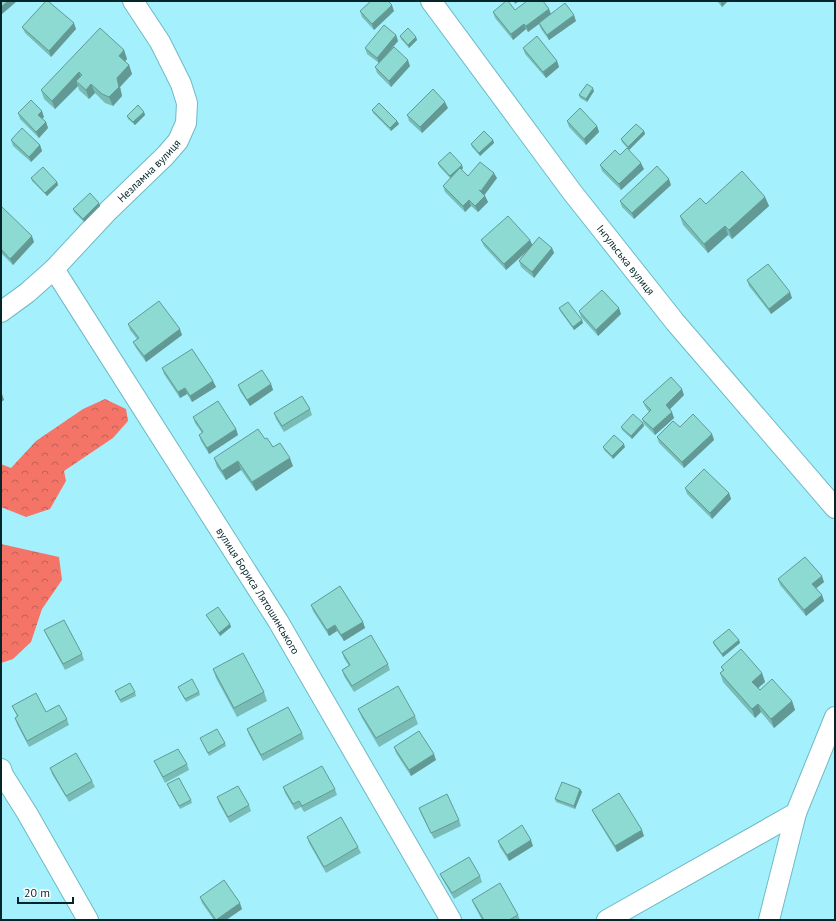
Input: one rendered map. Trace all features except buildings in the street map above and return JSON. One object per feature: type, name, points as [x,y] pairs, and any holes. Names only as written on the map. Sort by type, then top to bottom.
[{"type":"street","name":"Незламна вулиця","points":[[3,307],[27,293],[54,269],[108,211],[169,151],[178,141],[186,123],[187,103],[181,84],[160,42],[132,1]]},
{"type":"street","name":"Інгульська вулиця","points":[[431,1],[572,192],[675,322],[835,508]]},
{"type":"street","name":"вулиця Бориса Лятошинського","points":[[54,269],[278,621],[451,920]]},
{"type":"street","points":[[769,920],[796,813],[835,717]]},
{"type":"street","points":[[1,769],[3,775],[27,813],[88,920]]},
{"type":"street","points":[[607,920],[796,813]]},
{"type":"green space","points":[[105,399],[126,409],[128,421],[113,438],[64,471],[66,481],[50,509],[26,517],[1,507],[1,464],[11,468],[36,441],[83,409]]},
{"type":"green space","points":[[1,544],[59,557],[62,580],[42,609],[31,642],[13,659],[1,663]]}]
